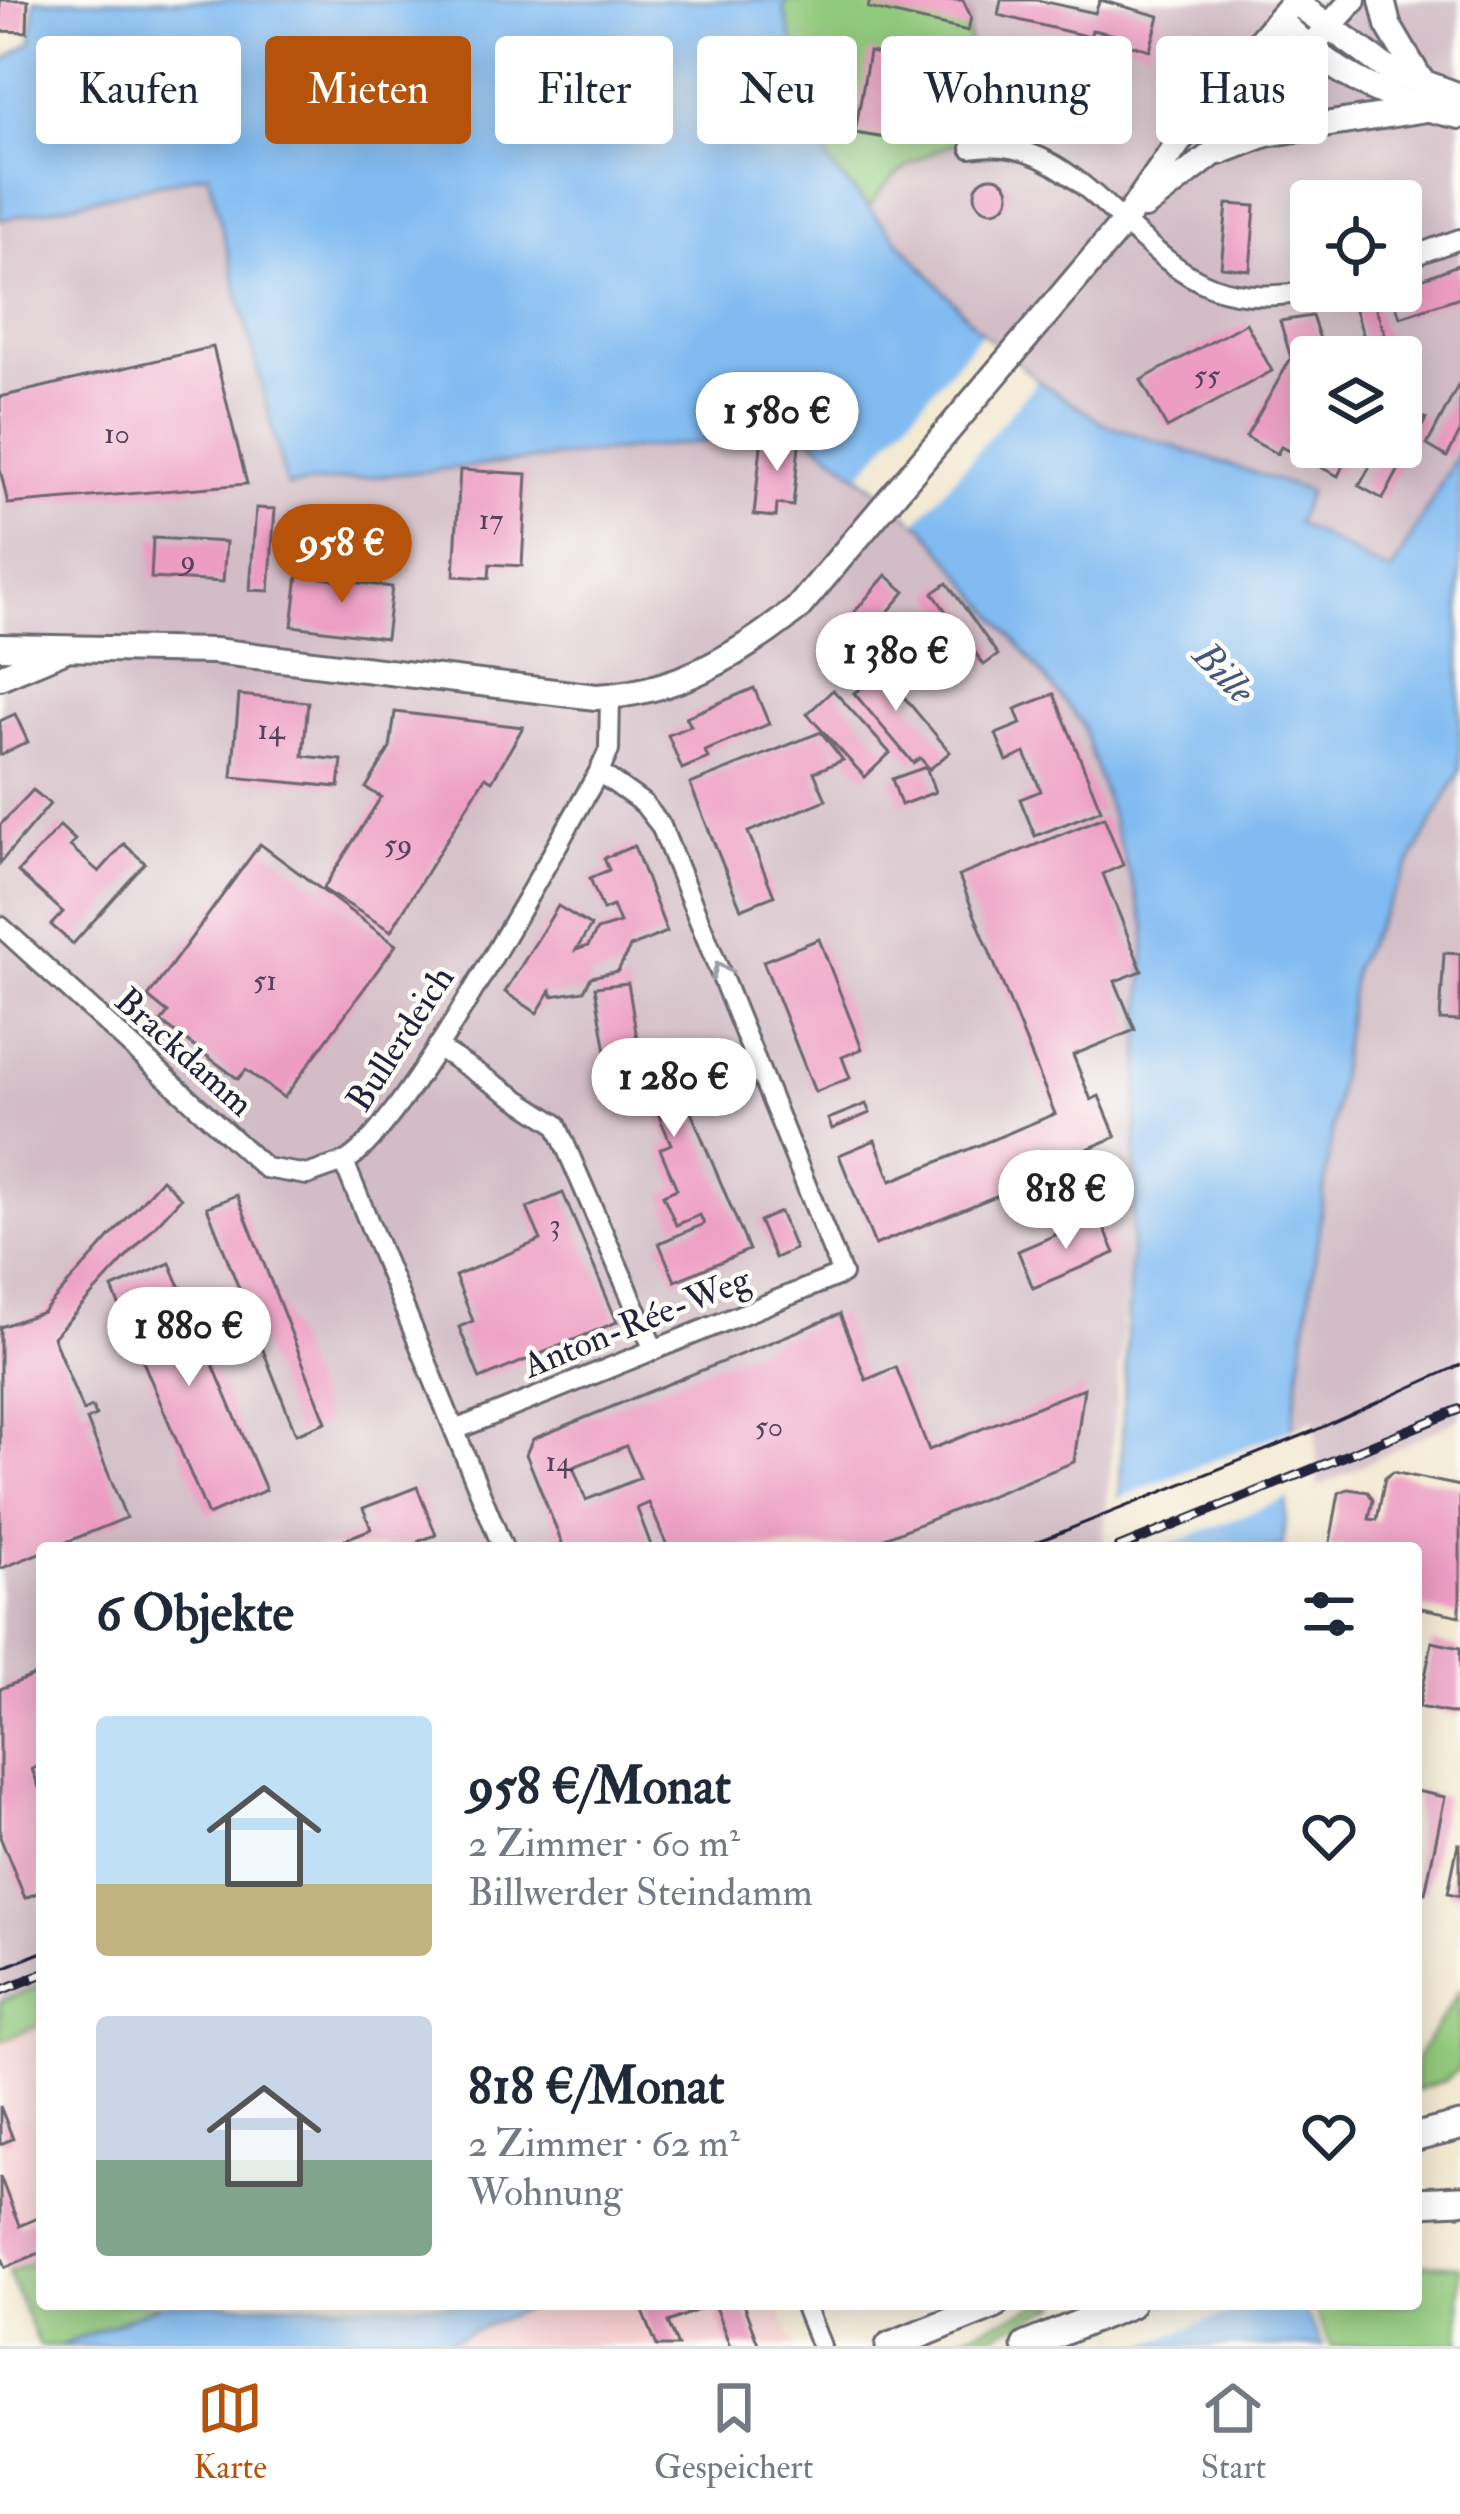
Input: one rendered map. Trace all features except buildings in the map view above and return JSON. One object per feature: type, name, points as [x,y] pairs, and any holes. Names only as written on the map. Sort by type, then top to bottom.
[{"type":"main road","points":[[1322,36],[1353,0]]},
{"type":"main road","points":[[1382,0],[1388,25],[1425,97]]},
{"type":"main road","points":[[0,647],[214,651],[552,694],[610,696],[658,688],[740,654],[797,609],[1124,222],[1197,115],[1286,4],[1314,36]]},
{"type":"main road","points":[[1328,44],[1389,70],[1460,116]]},
{"type":"main road","points":[[1211,154],[1266,134],[1425,97],[1460,97]]},
{"type":"main road","points":[[1124,222],[1220,144]]},
{"type":"main road","points":[[0,677],[75,646]]},
{"type":"main road","points":[[1437,2132],[1460,2107]]},
{"type":"main road","points":[[1422,2202],[1460,2200]]},
{"type":"main road","points":[[890,2346],[979,2310]]},
{"type":"main road","points":[[1025,2346],[1114,2310]]},
{"type":"street","points":[[971,148],[1000,145],[1051,165],[1172,264],[1215,288],[1258,295],[1290,293]]},
{"type":"street","points":[[1422,252],[1460,238]]},
{"type":"street","name":"Bullerdeich","points":[[501,1542],[344,1162],[366,1149],[436,1047],[599,772],[609,750],[610,696]]},
{"type":"street","name":"Anton-Rée-Weg","points":[[455,1430],[842,1274],[662,826],[644,804],[599,772]]},
{"type":"street","name":"Brackdamm","points":[[0,926],[265,1168],[307,1175],[344,1162]]},
{"type":"street","points":[[436,1047],[556,1124],[654,1350]]},
{"type":"street","points":[[807,2310],[821,2346]]},
{"type":"shaded area","points":[[786,0],[1460,0],[1460,450],[1392,573],[1295,523],[1309,490],[1104,424],[1037,381],[981,333],[829,164],[824,144],[857,144],[857,36],[795,36]]},
{"type":"shaded area","points":[[208,172],[287,486],[811,432],[925,529],[1082,724],[1146,927],[1127,1281],[1104,1542],[36,1542],[36,1987],[0,2002],[0,220]]},
{"type":"shaded area","points":[[1460,771],[1460,1418],[1318,1487],[1315,1419],[1292,1429],[1354,967]]},
{"type":"shaded area","points":[[36,2026],[36,2260],[8,2272],[0,2253],[0,2041]]},
{"type":"shaded area","points":[[524,2310],[780,2310],[795,2346],[436,2346]]},
{"type":"green space","points":[[786,0],[962,0],[971,17],[969,36],[881,36],[881,144],[953,144],[905,168],[869,207],[829,164],[823,144],[857,144],[857,36],[791,36]]},
{"type":"green space","points":[[36,1987],[36,2026],[0,2041],[0,2002]]},
{"type":"green space","points":[[1460,1990],[1460,2068],[1445,2081],[1422,2088],[1422,2050]]},
{"type":"green space","points":[[36,2260],[36,2310],[147,2310],[59,2346],[39,2346],[8,2272]]},
{"type":"green space","points":[[1422,2264],[1460,2266],[1460,2346],[1331,2346],[1315,2310],[1422,2310]]},
{"type":"green space","points":[[1026,2310],[1048,2310],[969,2346],[939,2346]]},
{"type":"water","name":"Bille","points":[[35,0],[786,0],[791,36],[697,36],[697,144],[823,144],[829,164],[982,333],[1037,380],[1104,424],[1309,491],[1296,523],[1391,573],[1460,450],[1460,771],[1354,967],[1292,1429],[1283,1542],[1117,1542],[1146,927],[1082,724],[925,528],[803,431],[287,486],[208,173],[0,220],[0,62],[31,42]]},
{"type":"water","points":[[149,2310],[524,2310],[436,2346],[59,2346]]},
{"type":"water","points":[[1109,2310],[1304,2310],[1323,2346],[1122,2346]]},
{"type":"pier","points":[[981,333],[1037,381],[917,522],[861,474]]},
{"type":"pier","points":[[1298,1426],[1293,1496],[1175,1542],[1111,1542],[1112,1501]]},
{"type":"pier","points":[[1107,2310],[1235,2310],[1142,2346],[1121,2346]]},
{"type":"tram line","points":[[1037,1542],[1316,1430],[1460,1365]]},
{"type":"tram line","points":[[0,1969],[36,1954]]},
{"type":"railway","points":[[1133,1542],[1460,1409]]},
{"type":"railway","points":[[0,1991],[36,1976]]}]
